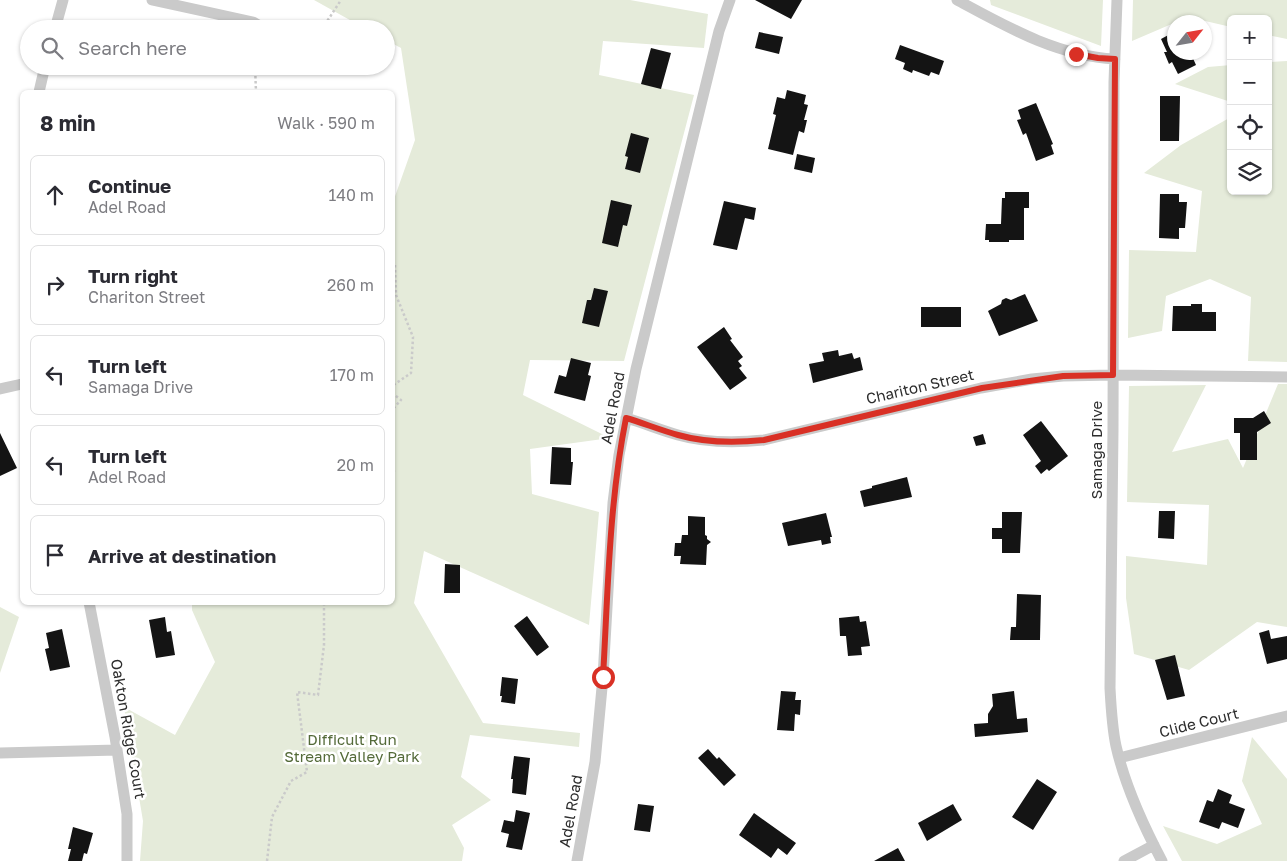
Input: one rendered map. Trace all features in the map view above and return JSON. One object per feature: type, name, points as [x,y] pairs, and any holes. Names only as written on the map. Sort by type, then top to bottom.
[{"type":"street","points":[[58,20],[64,0]]},
{"type":"street","points":[[152,0],[245,20]]},
{"type":"street","name":"Adel Road","points":[[578,861],[595,762],[603,669],[613,502],[619,455],[636,369],[668,237],[719,31],[730,0]]},
{"type":"street","points":[[957,0],[1014,31],[1038,41],[1076,54],[1115,59]]},
{"type":"street","name":"Samaga Drive","points":[[1117,0],[1110,688],[1112,722],[1119,758],[1128,786],[1162,861]]},
{"type":"street","points":[[39,90],[43,75]]},
{"type":"street","name":"Chariton Street","points":[[626,418],[680,436],[716,442],[740,442],[764,440],[982,388],[1063,376],[1287,377]]},
{"type":"street","points":[[0,389],[20,384]]},
{"type":"street","name":"Oakton Ridge Court","points":[[90,605],[127,814],[129,840],[127,861]]},
{"type":"street","name":"Clide Court","points":[[1119,758],[1287,716]]},
{"type":"street","points":[[0,753],[117,750]]},
{"type":"street","points":[[1124,861],[1154,845]]},
{"type":"path","points":[[328,20],[341,0]]},
{"type":"path","points":[[255,75],[256,90]]},
{"type":"path","points":[[395,265],[396,295],[413,337],[411,372],[395,384]]},
{"type":"path","points":[[395,396],[400,400],[395,406]]},
{"type":"path","points":[[267,861],[272,817],[291,781],[307,772],[298,692],[318,695],[324,645],[324,605]]},
{"type":"green space","name":"Difficult Run Stream Valley Park","points":[[314,0],[630,0],[708,14],[704,48],[603,41],[599,75],[694,95],[624,361],[530,360],[523,395],[610,438],[530,449],[532,494],[599,512],[589,625],[424,551],[414,603],[483,723],[580,733],[579,747],[470,735],[461,777],[491,800],[452,825],[464,848],[462,861],[140,861],[143,821],[124,707],[175,735],[215,662],[192,610],[192,605],[395,605],[395,196],[415,140],[401,48],[395,45],[395,20],[350,20]]},
{"type":"green space","points":[[990,0],[1103,0],[1101,46],[991,5]]},
{"type":"green space","points":[[1133,0],[1287,0],[1287,39],[1272,36],[1272,15],[1227,15],[1227,26],[1212,23],[1212,15],[1167,15],[1167,26],[1132,41]]},
{"type":"green space","points":[[1287,61],[1287,362],[1248,361],[1251,297],[1210,279],[1166,296],[1162,331],[1128,338],[1129,250],[1196,252],[1202,191],[1144,173],[1181,145],[1227,119],[1227,195],[1272,195],[1272,62]]},
{"type":"green space","points":[[1227,65],[1227,101],[1175,84],[1208,67]]},
{"type":"green space","points":[[1278,384],[1287,384],[1287,627],[1257,622],[1189,670],[1134,654],[1126,598],[1126,556],[1207,565],[1209,505],[1127,502],[1129,386],[1206,385],[1172,452],[1228,439],[1243,468]]},
{"type":"green space","points":[[0,607],[19,617],[0,673]]},
{"type":"green space","points":[[1252,737],[1287,779],[1287,861],[1182,861],[1163,826],[1217,844],[1262,824],[1242,781]]},
{"type":"building","points":[[755,0],[802,0],[791,19]]},
{"type":"building","points":[[759,32],[783,37],[779,54],[755,48]]},
{"type":"building","points":[[1167,36],[1167,52],[1161,39]]},
{"type":"building","points":[[900,45],[944,61],[939,75],[931,72],[929,76],[913,70],[912,73],[903,69],[905,63],[895,59]]},
{"type":"building","points":[[651,48],[671,53],[661,89],[641,84]]},
{"type":"building","points":[[1167,60],[1194,60],[1196,65],[1178,74],[1172,62],[1169,64]]},
{"type":"building","points":[[787,90],[806,95],[804,104],[808,105],[804,120],[807,120],[804,133],[799,131],[793,155],[768,149],[776,115],[773,114],[777,97],[785,99]]},
{"type":"building","points":[[1160,96],[1180,96],[1179,141],[1160,141]]},
{"type":"building","points":[[1036,103],[1053,144],[1051,145],[1054,154],[1036,161],[1026,133],[1023,135],[1017,120],[1021,119],[1018,110]]},
{"type":"building","points":[[631,133],[649,138],[640,173],[625,169],[628,157],[625,156]]},
{"type":"building","points":[[797,154],[815,158],[812,173],[794,169]]},
{"type":"building","points":[[1005,192],[1029,192],[1029,208],[1024,208],[1024,240],[989,242],[989,240],[985,240],[986,224],[1001,224],[1002,198],[1005,198]]},
{"type":"building","points":[[1160,194],[1179,194],[1179,202],[1187,202],[1185,228],[1179,228],[1179,239],[1159,238]]},
{"type":"building","points":[[611,200],[632,205],[627,226],[623,225],[618,247],[602,243]]},
{"type":"building","points":[[724,201],[756,208],[754,220],[745,218],[737,250],[713,245]]},
{"type":"building","points":[[594,288],[608,291],[599,327],[582,323],[587,300],[591,300]]},
{"type":"building","points":[[1025,294],[1038,321],[999,336],[988,311],[1001,304],[1002,300],[1006,298],[1011,300]]},
{"type":"building","points":[[1191,304],[1202,304],[1202,312],[1216,312],[1216,331],[1172,331],[1173,306],[1191,306]]},
{"type":"building","points":[[921,307],[961,307],[961,327],[921,327]]},
{"type":"building","points":[[724,327],[732,339],[730,340],[743,357],[738,361],[742,366],[739,368],[747,378],[730,390],[697,347]]},
{"type":"building","points":[[838,350],[839,356],[852,353],[854,359],[860,357],[863,370],[813,383],[809,364],[824,361],[822,353]]},
{"type":"building","points":[[571,358],[591,363],[588,375],[591,376],[585,401],[554,393],[559,375],[566,377]]},
{"type":"building","points":[[1264,411],[1271,423],[1257,432],[1257,460],[1240,460],[1240,433],[1234,433],[1234,418],[1253,418]]},
{"type":"building","points":[[1041,421],[1068,456],[1049,471],[1047,469],[1041,474],[1035,466],[1041,461],[1023,435]]},
{"type":"building","points":[[0,433],[17,468],[0,476]]},
{"type":"building","points":[[983,434],[986,444],[976,446],[973,437]]},
{"type":"building","points":[[552,447],[571,448],[571,462],[573,462],[571,485],[550,484]]},
{"type":"building","points":[[907,477],[912,497],[864,507],[860,491]]},
{"type":"building","points":[[1159,511],[1175,511],[1174,539],[1158,538]]},
{"type":"building","points":[[1002,512],[1022,512],[1020,553],[1002,553],[1002,539],[992,539],[992,528],[1002,528]]},
{"type":"building","points":[[826,513],[832,537],[830,537],[831,543],[822,545],[821,540],[788,546],[782,523]]},
{"type":"building","points":[[688,516],[705,517],[705,535],[711,542],[707,545],[706,565],[680,564],[681,556],[674,556],[675,543],[681,543],[682,535],[688,535]]},
{"type":"building","points":[[445,564],[460,565],[460,593],[444,593]]},
{"type":"building","points":[[1017,594],[1041,595],[1040,640],[1010,640],[1011,627],[1016,627]]},
{"type":"building","points":[[527,616],[549,647],[537,656],[514,626]]},
{"type":"building","points":[[859,616],[860,622],[866,621],[870,646],[861,647],[862,655],[848,656],[846,636],[840,636],[839,618]]},
{"type":"building","points":[[165,617],[167,632],[171,631],[175,655],[156,658],[149,620]]},
{"type":"building","points":[[62,629],[70,667],[50,671],[45,649],[49,648],[46,633]]},
{"type":"building","points":[[1269,630],[1271,639],[1287,636],[1287,659],[1267,664],[1259,633]]},
{"type":"building","points":[[1175,655],[1185,696],[1167,700],[1155,660]]},
{"type":"building","points":[[502,677],[518,679],[515,704],[501,702]]},
{"type":"building","points":[[781,691],[796,692],[795,700],[801,700],[800,715],[795,714],[794,731],[777,730]]},
{"type":"building","points":[[1014,691],[1017,719],[1027,718],[1028,732],[975,737],[974,724],[988,723],[988,714],[993,706],[992,694]]},
{"type":"building","points":[[708,749],[717,759],[719,757],[736,775],[724,786],[698,758]]},
{"type":"building","points":[[514,756],[530,758],[526,795],[512,793],[513,779],[511,779]]},
{"type":"building","points":[[1037,779],[1057,792],[1033,830],[1012,817]]},
{"type":"building","points":[[1218,789],[1232,795],[1229,803],[1245,809],[1238,828],[1222,822],[1219,829],[1199,822],[1207,800],[1213,802]]},
{"type":"building","points":[[638,804],[654,806],[650,832],[634,830]]},
{"type":"building","points":[[953,804],[962,820],[927,841],[918,823]]},
{"type":"building","points":[[516,810],[530,813],[522,850],[506,847],[509,834],[501,832],[504,820],[514,822]]},
{"type":"building","points":[[754,813],[796,843],[787,855],[778,848],[771,858],[739,835]]},
{"type":"building","points":[[73,827],[93,833],[87,854],[84,853],[82,861],[68,861],[71,849],[68,849]]},
{"type":"building","points":[[898,848],[905,861],[874,861]]},
{"type":"route","points":[[603,677],[613,502],[626,418],[680,436],[716,442],[764,440],[982,388],[1063,376],[1113,375],[1115,59],[1076,54]]}]
